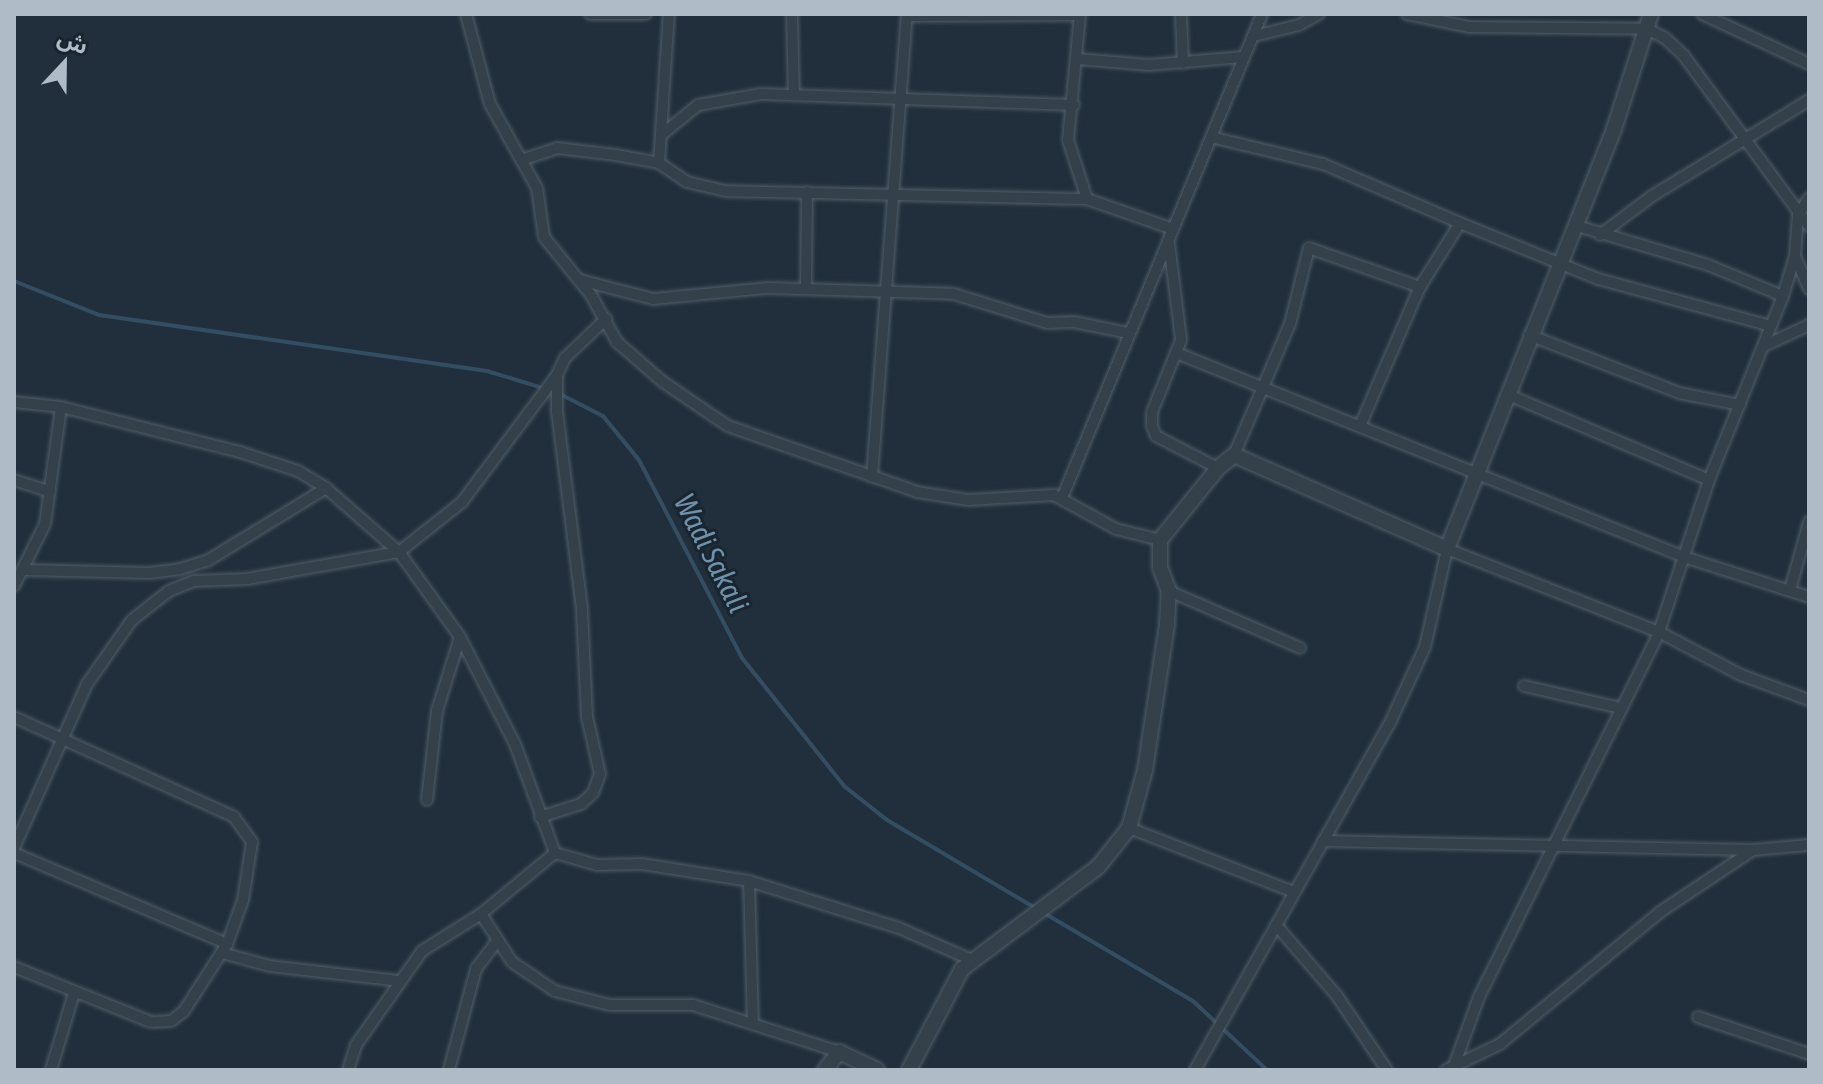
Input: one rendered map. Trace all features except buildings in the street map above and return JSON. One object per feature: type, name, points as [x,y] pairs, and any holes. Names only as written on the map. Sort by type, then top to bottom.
[{"type":"street","points":[[466,14],[481,83],[537,188],[544,237],[579,279],[629,355],[728,426],[872,477],[932,496],[977,500],[1045,493],[1062,498],[1116,529],[1160,540]]},
{"type":"street","points":[[590,14],[646,14]]},
{"type":"street","points":[[659,163],[669,14]]},
{"type":"street","points":[[792,14],[794,94]]},
{"type":"street","points":[[872,477],[890,290],[907,15],[1080,14],[1074,105],[1068,140],[1087,199]]},
{"type":"street","points":[[1181,14],[1183,63]]},
{"type":"street","points":[[1062,498],[1262,14]]},
{"type":"street","points":[[1254,36],[1299,25],[1319,14]]},
{"type":"street","points":[[1407,14],[1469,27],[1647,29],[1684,56],[1809,226]]},
{"type":"street","points":[[1195,1070],[1389,725],[1425,647],[1447,549],[1557,263],[1619,117],[1651,14]]},
{"type":"street","points":[[1702,14],[1809,64]]},
{"type":"street","points":[[1078,59],[1183,63],[1243,57]]},
{"type":"street","points":[[661,135],[698,105],[730,97],[794,94],[903,101],[1074,105]]},
{"type":"street","points":[[1600,235],[1652,196],[1809,100]]},
{"type":"street","points":[[1211,137],[1323,164],[1557,263],[1771,326]]},
{"type":"street","points":[[521,160],[557,148],[659,163],[687,182],[725,191],[1087,199],[1173,229]]},
{"type":"street","points":[[806,287],[807,192]]},
{"type":"street","points":[[1450,1068],[1479,997],[1659,632],[1687,558],[1709,480],[1783,296],[1795,256],[1798,215],[1809,198]]},
{"type":"street","points":[[1360,426],[1420,287],[1460,223]]},
{"type":"street","points":[[1574,225],[1708,265],[1783,296]]},
{"type":"street","points":[[1169,241],[1182,324],[1179,354],[1152,412],[1152,426],[1156,436],[1218,468]]},
{"type":"street","points":[[909,1070],[949,990],[974,961],[1098,867],[1129,828],[1145,770],[1169,591],[1160,568],[1160,540],[1218,468],[1234,455],[1295,310],[1309,248],[1420,287]]},
{"type":"street","points":[[1795,256],[1809,289]]},
{"type":"street","points":[[579,279],[653,299],[806,287],[979,298],[1047,323],[1074,322],[1128,333]]},
{"type":"street","points":[[400,981],[270,966],[224,948],[14,850],[111,643],[169,591],[194,581],[247,579],[399,552],[462,502],[576,346],[606,319]]},
{"type":"street","points":[[1764,346],[1809,325]]},
{"type":"street","points":[[1529,335],[1679,393],[1740,405]]},
{"type":"street","points":[[1179,354],[1687,558],[1809,597]]},
{"type":"street","points":[[540,817],[581,804],[593,793],[600,774],[587,717],[582,609],[557,412],[557,375]]},
{"type":"street","points":[[1506,394],[1709,480]]},
{"type":"street","points":[[14,402],[61,407],[240,452],[298,471],[326,488],[399,552],[460,637],[515,744],[555,853]]},
{"type":"street","points":[[14,586],[25,570],[45,524],[61,407]]},
{"type":"street","points":[[1234,455],[1447,549],[1659,632],[1741,675],[1809,700]]},
{"type":"street","points":[[14,480],[50,492]]},
{"type":"street","points":[[25,570],[149,573],[180,569],[207,561],[326,488]]},
{"type":"street","points":[[1790,590],[1809,522]]},
{"type":"street","points":[[180,569],[194,581]]},
{"type":"street","points":[[1169,591],[1300,648]]},
{"type":"street","points":[[427,800],[437,711],[460,637]]},
{"type":"street","points":[[1524,686],[1620,708]]},
{"type":"street","points":[[14,717],[62,742],[177,788],[245,826],[252,859],[224,948],[184,1011],[171,1021],[151,1022],[14,967]]},
{"type":"street","points":[[1129,828],[1294,892]]},
{"type":"street","points":[[1323,841],[1753,850],[1809,845]]},
{"type":"street","points":[[1450,1068],[1500,1044],[1660,912],[1753,850]]},
{"type":"street","points":[[555,853],[597,865],[642,864],[749,881],[899,928],[974,961]]},
{"type":"street","points":[[348,1070],[356,1045],[422,951],[481,914],[555,853]]},
{"type":"street","points":[[749,881],[753,1021]]},
{"type":"street","points":[[481,914],[497,941],[535,980],[586,1001],[693,1005],[753,1021],[839,1052],[877,1070]]},
{"type":"street","points":[[1276,925],[1337,996],[1387,1070]]},
{"type":"street","points":[[449,1070],[476,969],[497,941]]},
{"type":"street","points":[[51,1070],[74,993]]},
{"type":"street","points":[[1698,1017],[1809,1054]]},
{"type":"street","points":[[825,1070],[839,1052]]},
{"type":"waterway","name":"Wadi Sakali","points":[[14,281],[99,315],[487,371],[546,389]]},
{"type":"waterway","name":"Wadi Sakali","points":[[558,393],[603,416],[639,460],[742,658],[844,786],[887,820],[1037,909]]},
{"type":"waterway","name":"Wadi Sakali","points":[[1044,913],[1193,1001],[1267,1070]]}]
